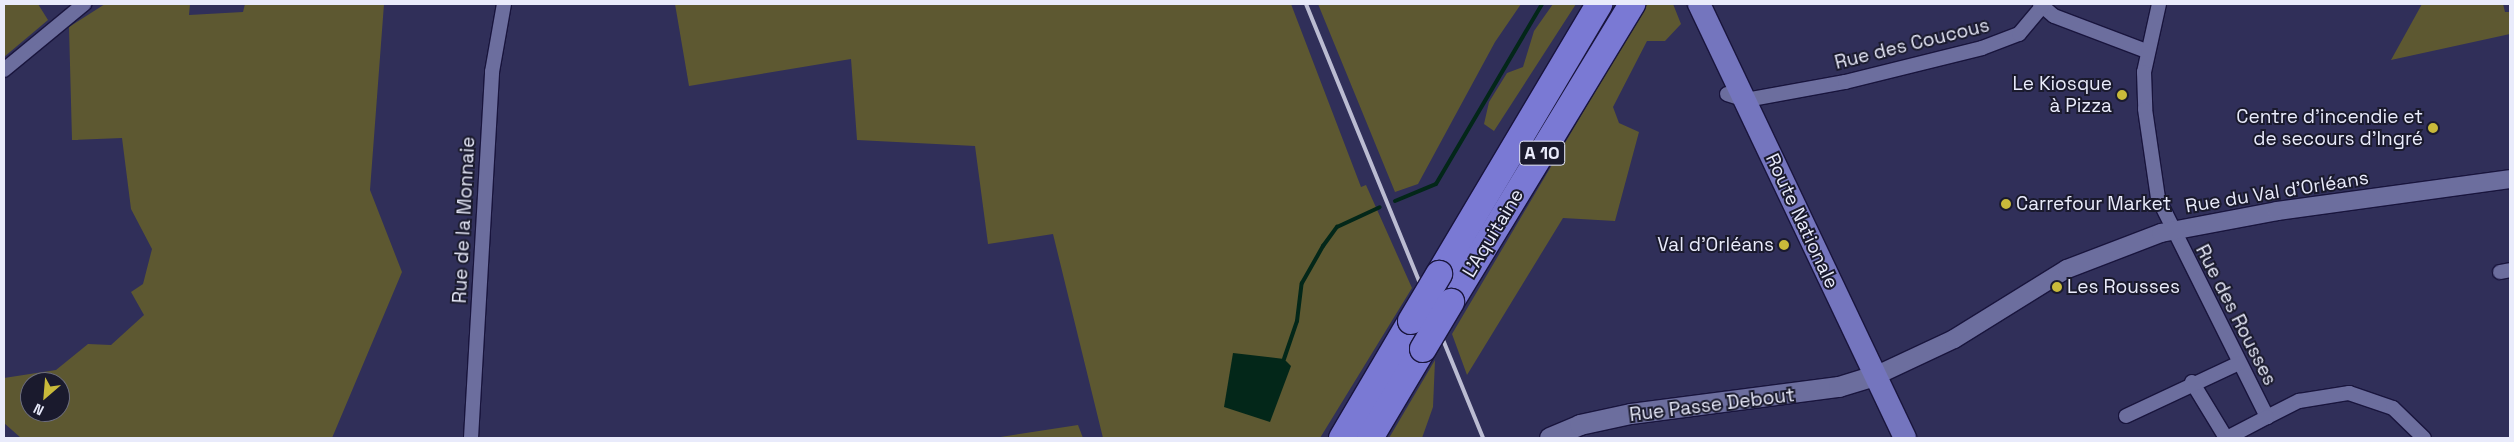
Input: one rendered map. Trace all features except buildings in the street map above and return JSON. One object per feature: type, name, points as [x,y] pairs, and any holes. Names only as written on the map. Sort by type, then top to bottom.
[{"type":"highway","name":"L'Aquitaine","points":[[1342,438],[1599,4]]},
{"type":"highway","name":"L'Aquitaine","points":[[1370,438],[1632,4]]},
{"type":"main road","name":"Route Nationale","points":[[1689,4],[1736,97],[1869,378],[1905,438]]},
{"type":"main road","name":"Route Nationale","points":[[1699,4],[1736,97]]},
{"type":"main road","name":"Route Nationale","points":[[1869,378],[1890,438]]},
{"type":"main road","name":"Rue Passe Debout","points":[[1550,438],[1580,426],[1631,414],[1869,378]]},
{"type":"street","points":[[4,70],[84,4]]},
{"type":"street","name":"Rue de la Monnaie","points":[[471,438],[489,108],[504,4]]},
{"type":"street","name":"Rue des Rousses","points":[[2159,4],[2146,51],[2145,109],[2158,198],[2267,417]]},
{"type":"street","name":"Rue des Coucous","points":[[1736,97],[1888,73],[1982,48],[2019,34],[2041,6],[2146,51]]},
{"type":"street","name":"Rue du Val d'Orléans","points":[[1869,378],[1954,339],[2067,269],[2174,230],[2278,211],[2510,180]]},
{"type":"street","points":[[2126,416],[2192,382],[2239,363]]},
{"type":"street","name":"Rue des Rousses","points":[[2192,382],[2226,438],[2300,401],[2349,393],[2393,408],[2424,438]]},
{"type":"shaded area","points":[[4,4],[38,4],[48,20],[4,57]]},
{"type":"shaded area","points":[[105,4],[190,4],[189,15],[243,12],[245,4],[384,4],[370,190],[402,272],[332,438],[21,438],[4,423],[4,378],[20,376],[20,422],[70,422],[70,372],[43,372],[56,370],[88,344],[111,345],[144,315],[131,292],[143,284],[152,249],[131,209],[122,138],[72,140],[69,27]]},
{"type":"shaded area","points":[[675,4],[1291,4],[1361,187],[1366,185],[1412,288],[1320,438],[1103,438],[1053,234],[988,244],[975,146],[857,140],[851,59],[689,86]]},
{"type":"shaded area","points":[[1318,4],[1521,4],[1495,42],[1418,184],[1395,192]]},
{"type":"shaded area","points":[[1553,4],[1576,4],[1494,131],[1484,124],[1489,102],[1507,73],[1523,67],[1534,31]]},
{"type":"shaded area","points":[[1647,4],[1673,4],[1681,24],[1665,41],[1647,41],[1613,107],[1619,123],[1639,132],[1615,221],[1563,218],[1467,375],[1452,334]]},
{"type":"shaded area","points":[[2422,4],[2503,4],[2505,12],[2510,12],[2510,34],[2391,60]]},
{"type":"shaded area","points":[[1233,353],[1284,359],[1291,366],[1270,422],[1224,407]]},
{"type":"shaded area","points":[[1435,360],[1433,407],[1422,438],[1389,438]]},
{"type":"shaded area","points":[[1078,425],[1083,438],[994,438]]},
{"type":"waterway","points":[[1395,201],[1436,184],[1542,4]]},
{"type":"waterway","points":[[1284,359],[1297,321],[1302,283],[1323,246],[1337,227],[1380,207]]},
{"type":"railway","points":[[1306,4],[1483,438]]},
{"type":"place","name":"Le Kiosque à Pizza","points":[[2122,95]]},
{"type":"place","name":"Centre d'incendie et de secours d'Ingré","points":[[2433,128]]},
{"type":"place","name":"Carrefour Market","points":[[2006,204]]},
{"type":"place","name":"Val d'Orléans","points":[[1784,245]]},
{"type":"place","name":"Les Rousses","points":[[2057,287]]}]
